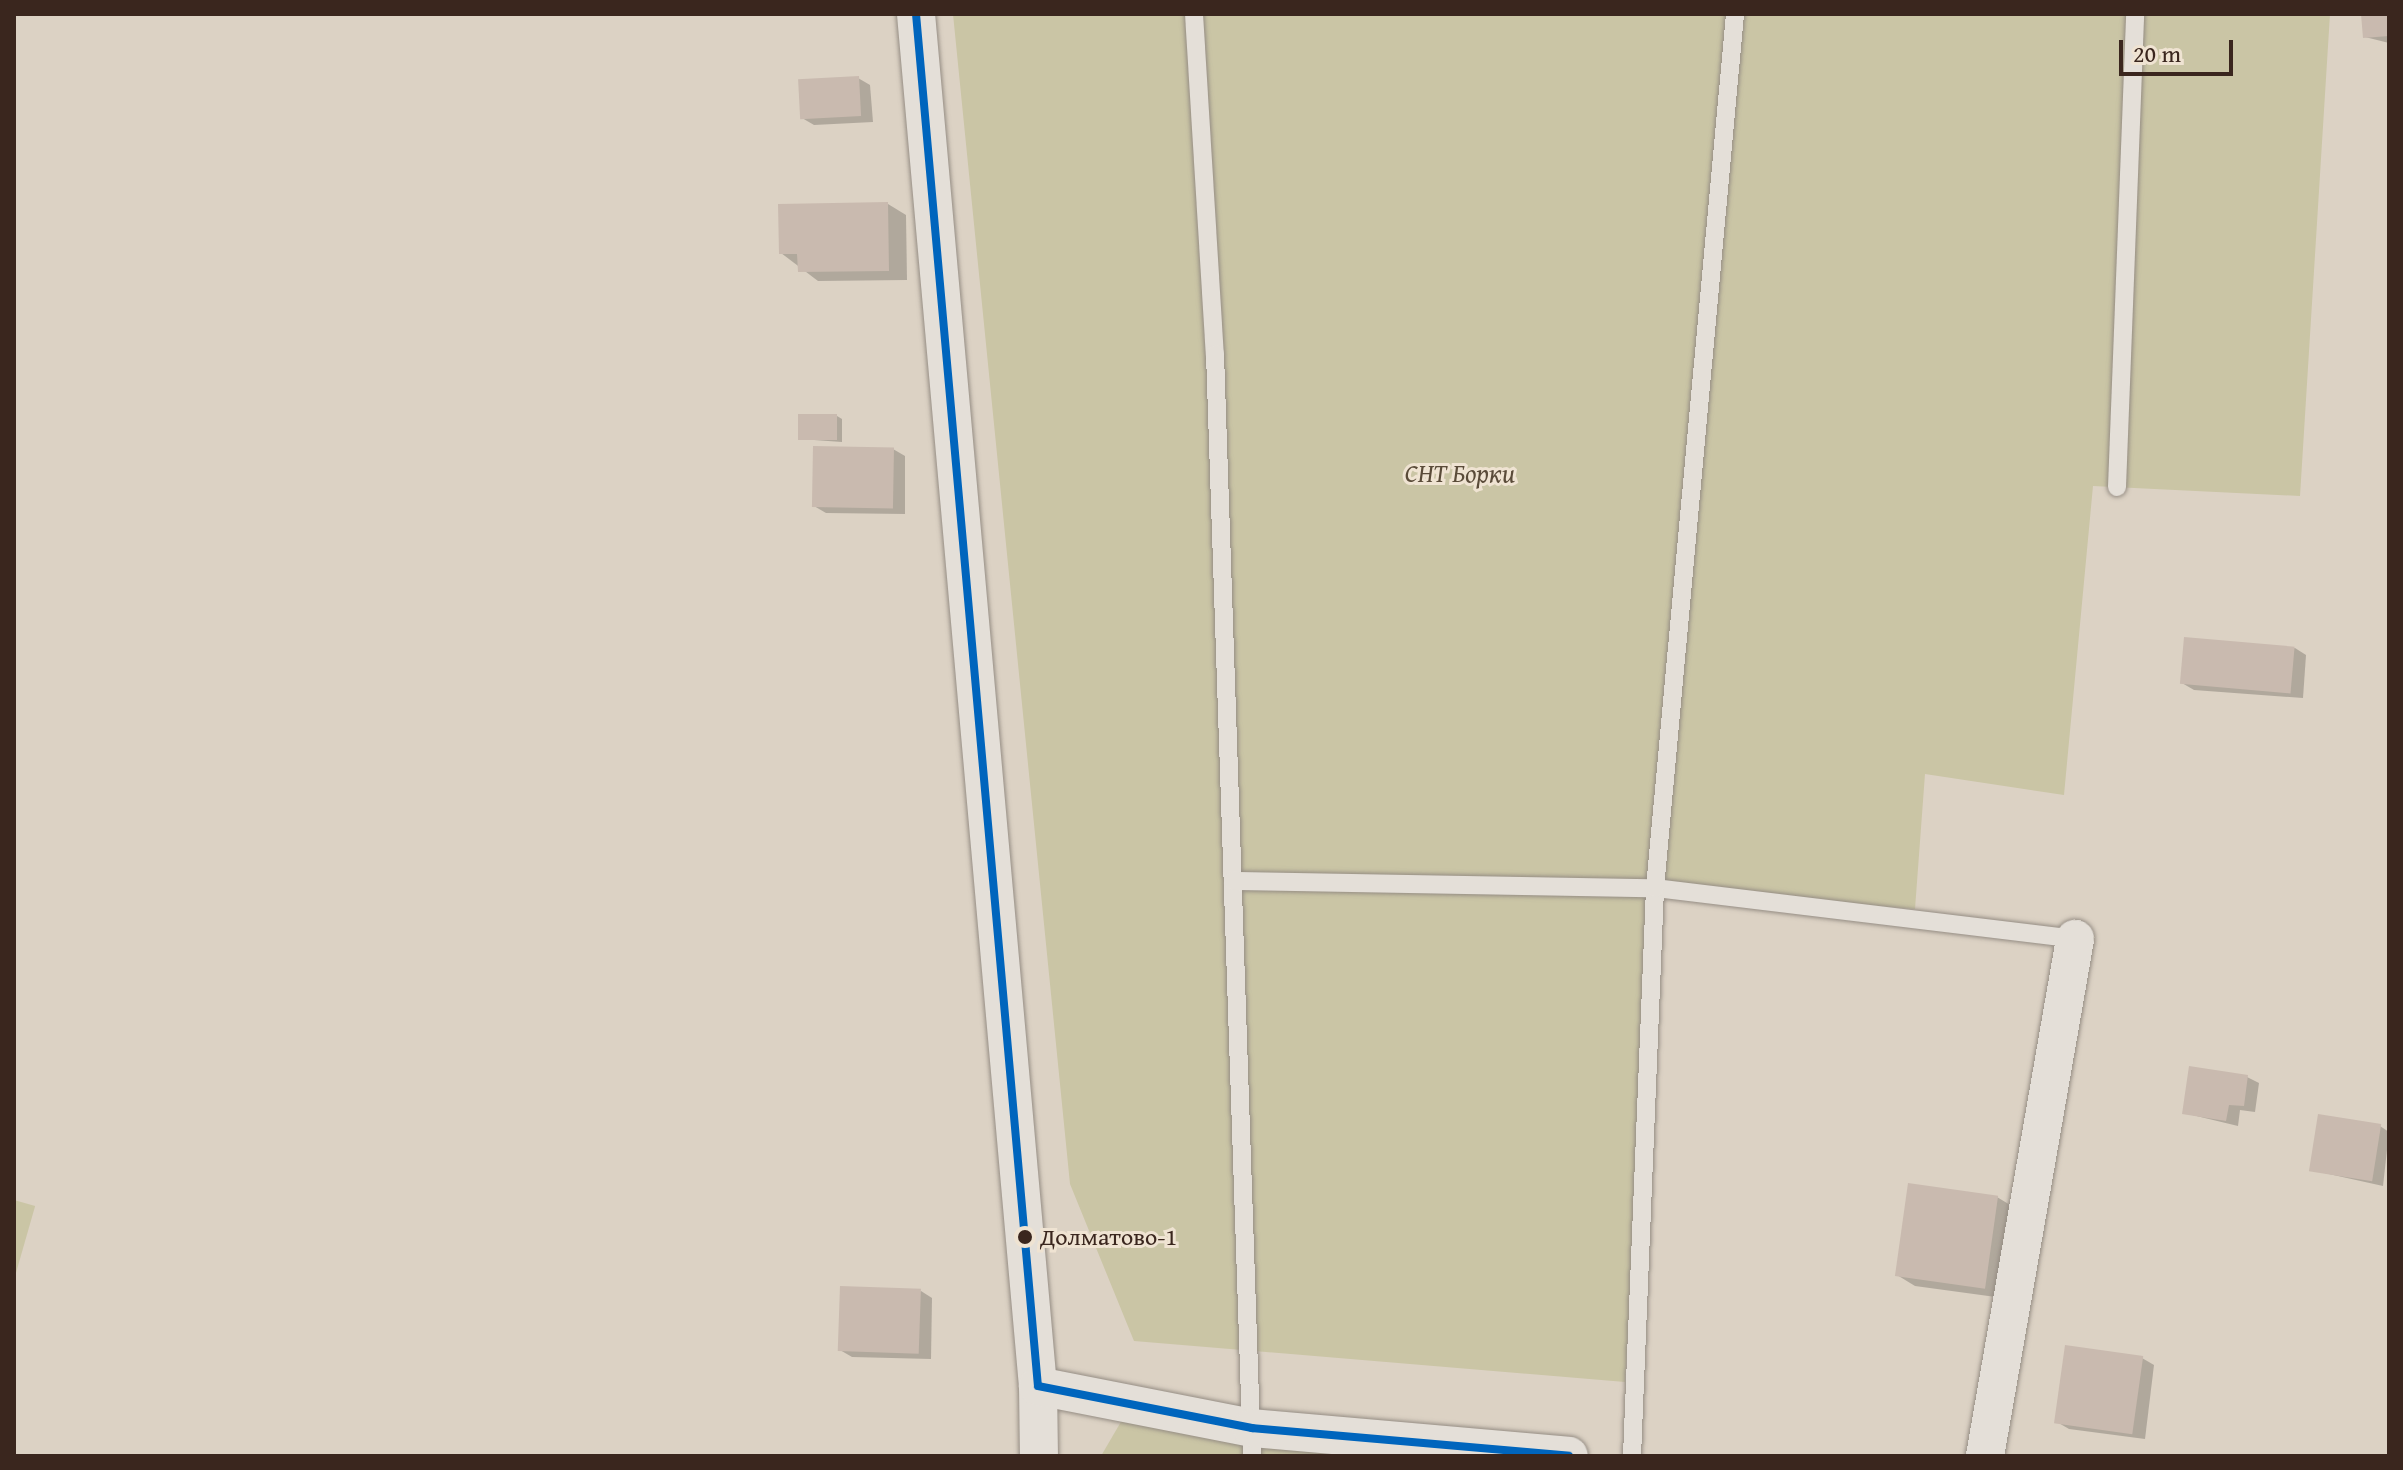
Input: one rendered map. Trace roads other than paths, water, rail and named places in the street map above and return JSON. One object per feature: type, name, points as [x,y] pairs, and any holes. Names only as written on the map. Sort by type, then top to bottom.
[{"type":"street","points":[[916,14],[1038,1386],[1039,1456]]},
{"type":"street","points":[[1985,1456],[2075,939]]},
{"type":"street","points":[[1038,1386],[1252,1442],[1569,1456]]},
{"type":"lane","points":[[1194,14],[1215,354],[1252,1442]]},
{"type":"lane","points":[[1632,1456],[1655,888],[1735,14]]},
{"type":"lane","points":[[2117,487],[2135,14]]},
{"type":"lane","points":[[1233,881],[1655,888],[2075,939]]},
{"type":"place","name":"Долматово-1","points":[[1025,1237]]},
{"type":"park label","name":"СНТ Борки","points":[[1460,473]]}]
